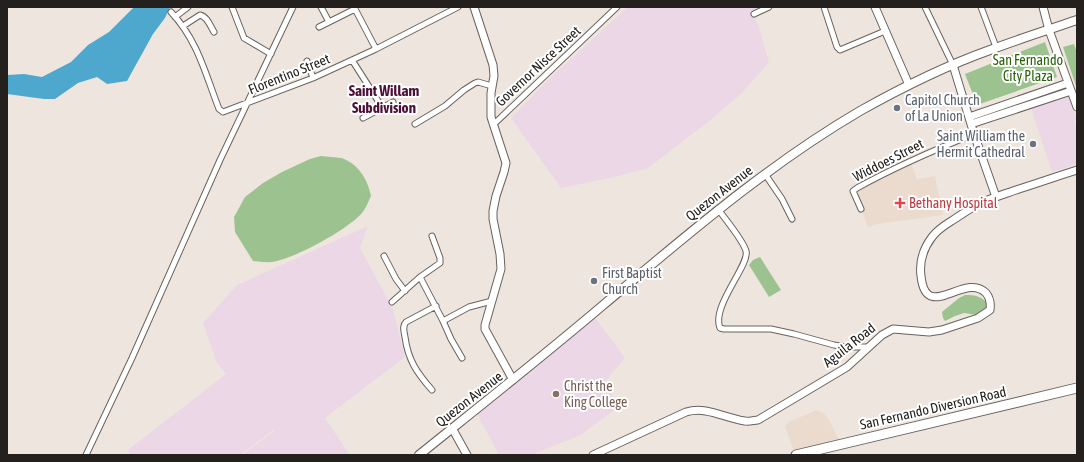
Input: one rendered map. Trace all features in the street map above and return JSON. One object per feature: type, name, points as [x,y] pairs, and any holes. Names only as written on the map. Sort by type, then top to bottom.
[{"type":"highway","name":"San Fernando Diversion Road","points":[[796,455],[1077,388]]},
{"type":"main road","name":"Quezon Avenue","points":[[419,455],[513,380],[718,209],[812,141],[861,111],[909,85],[996,48],[1077,20]]},
{"type":"street","points":[[175,17],[188,7]]},
{"type":"street","name":"Florentino Street","points":[[232,7],[244,38],[270,54]]},
{"type":"street","points":[[86,455],[132,358],[186,234],[293,7]]},
{"type":"street","points":[[321,7],[329,22]]},
{"type":"street","name":"Florentino Street","points":[[171,12],[183,26],[193,43],[221,111],[226,112],[313,78],[376,49],[458,7]]},
{"type":"street","points":[[474,7],[493,65],[494,76],[490,107],[493,125],[506,162],[493,211],[501,269],[485,329],[513,380]]},
{"type":"street","name":"Governor Nisce Street","points":[[493,125],[617,7]]},
{"type":"street","points":[[754,14],[769,7]]},
{"type":"street","points":[[824,7],[838,49],[842,50],[885,31]]},
{"type":"street","points":[[875,7],[909,85]]},
{"type":"street","points":[[924,7],[953,65],[974,134],[996,197],[1077,170]]},
{"type":"street","points":[[981,7],[996,48]]},
{"type":"street","points":[[1039,7],[1043,21],[1049,30]]},
{"type":"street","points":[[1043,7],[1049,30],[1068,83],[1074,94],[1077,107]]},
{"type":"street","points":[[319,27],[354,8],[376,49]]},
{"type":"street","points":[[183,26],[200,15],[206,19],[214,32]]},
{"type":"street","points":[[352,60],[382,107]]},
{"type":"street","points":[[306,61],[313,78]]},
{"type":"street","points":[[415,124],[445,106],[475,82],[492,86]]},
{"type":"street","points":[[970,120],[1068,83]]},
{"type":"street","points":[[970,120],[1074,94]]},
{"type":"street","points":[[363,118],[393,102]]},
{"type":"street","name":"Widdoes Street","points":[[861,209],[853,192],[857,188],[905,163],[974,134]]},
{"type":"street","points":[[765,174],[782,199],[792,219]]},
{"type":"street","name":"Aguila Road","points":[[598,454],[693,410],[708,411],[746,422],[758,420],[847,367],[882,335],[893,329],[929,332],[942,330],[978,318],[990,310],[990,299],[983,291],[978,287],[966,288],[944,296],[930,296],[923,290],[919,267],[922,255],[928,242],[936,231],[977,205],[996,197]]},
{"type":"street","points":[[718,209],[743,244],[746,251],[746,258],[729,289],[718,317],[720,328],[771,329],[834,345],[846,347],[869,347]]},
{"type":"street","points":[[392,302],[420,277],[440,262],[432,236]]},
{"type":"street","points":[[384,256],[396,280],[405,290]]},
{"type":"street","points":[[420,277],[436,306],[450,339],[462,358]]},
{"type":"street","points":[[443,321],[469,307],[492,300]]},
{"type":"street","points":[[432,390],[414,366],[406,349],[404,327],[406,322],[436,306]]},
{"type":"street","points":[[452,428],[467,455]]},
{"type":"shaded area","points":[[628,7],[767,7],[753,14],[758,25],[769,62],[741,94],[708,122],[648,168],[561,188],[511,118],[549,79]]},
{"type":"shaded area","points":[[1069,95],[1077,120],[1074,121],[1077,131],[1077,164],[1052,172],[1031,108]]},
{"type":"shaded area","name":"Bethany Hospital","points":[[911,164],[917,179],[935,176],[943,215],[878,224],[868,227],[855,192]]},
{"type":"shaded area","points":[[368,226],[360,248],[393,309],[405,357],[325,418],[350,455],[242,455],[274,431],[273,430],[240,455],[131,455],[128,450],[226,374],[217,363],[203,323],[237,285]]},
{"type":"shaded area","name":"Christ the King College","points":[[594,316],[625,358],[605,381],[618,407],[581,435],[531,455],[499,455],[477,414]]},
{"type":"shaded area","points":[[816,410],[822,412],[828,418],[839,440],[794,451],[785,426],[789,422]]},
{"type":"green space","name":"San Fernando City Plaza","points":[[1045,42],[1057,77],[977,105],[965,74]]},
{"type":"green space","points":[[1074,44],[1077,53],[1077,89],[1063,47]]},
{"type":"green space","points":[[321,156],[347,160],[357,168],[365,178],[370,190],[371,196],[366,207],[362,213],[346,227],[298,254],[274,262],[253,261],[235,232],[234,217],[245,197],[263,183],[282,172],[310,159]]},
{"type":"green space","points":[[760,257],[781,290],[769,297],[749,265],[753,260]]},
{"type":"green space","points":[[965,295],[981,298],[988,305],[988,309],[977,315],[964,313],[945,321],[942,312]]},
{"type":"water","points":[[134,7],[170,7],[165,18],[153,34],[127,81],[107,84],[97,77],[78,83],[55,99],[7,94],[7,75],[24,74],[42,77],[71,62],[88,45],[109,32]]},
{"type":"place","name":"Capitol Church of La Union","points":[[897,108]]},
{"type":"place","name":"Saint William the Hermit Cathedral","points":[[1033,144]]},
{"type":"place","name":"Bethany Hospital","points":[[900,203]]},
{"type":"place","name":"First Baptist Church","points":[[594,281]]},
{"type":"place","name":"Christ the King College","points":[[556,394]]},
{"type":"district","name":"Saint Willam Subdivision","points":[[384,100]]}]
